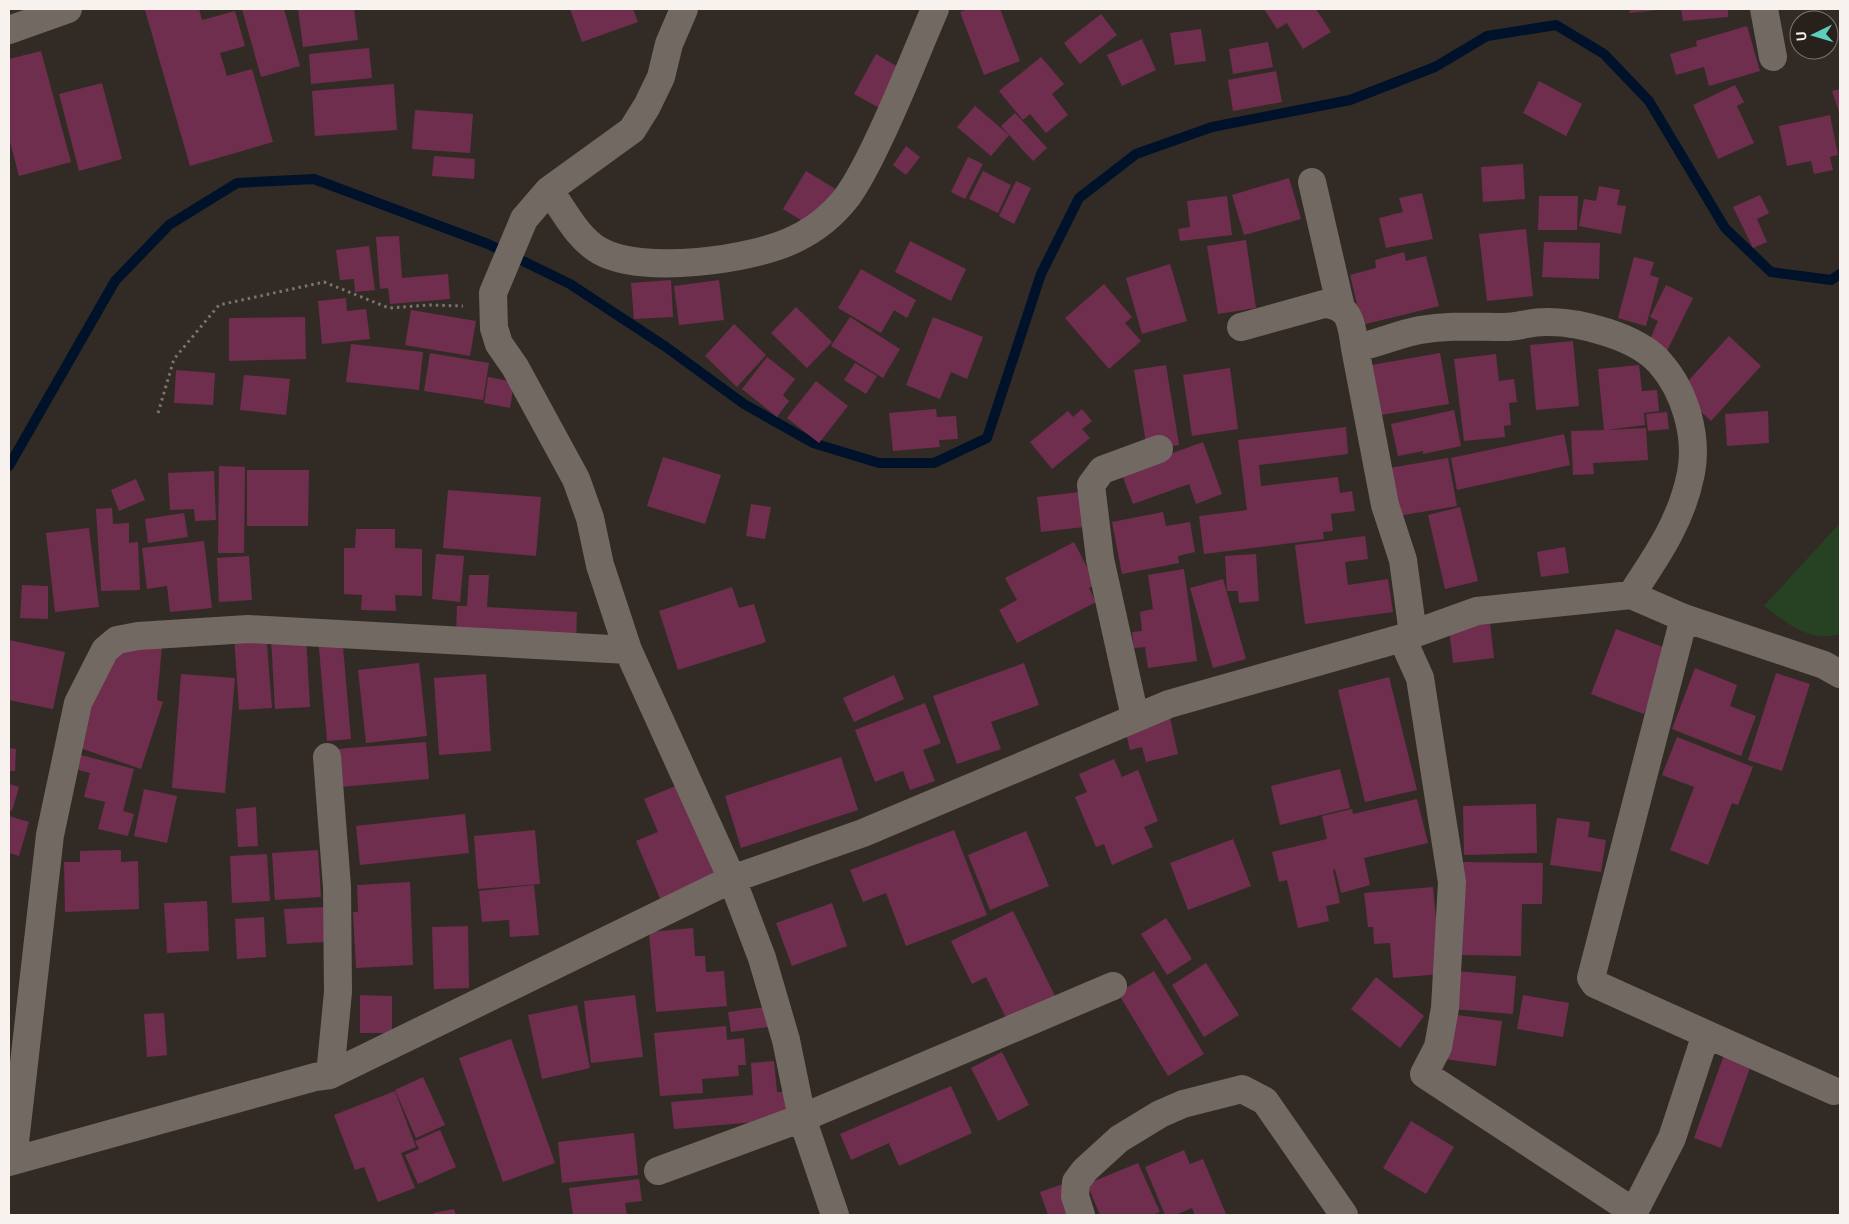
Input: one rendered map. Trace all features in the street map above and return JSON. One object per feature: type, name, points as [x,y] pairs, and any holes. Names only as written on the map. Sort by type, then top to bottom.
[{"type":"street","points":[[9,30],[68,9]]},
{"type":"street","points":[[684,9],[669,44],[661,77],[647,106],[632,130],[550,190],[524,219],[493,293],[492,311],[499,344],[515,367],[576,479],[590,518],[600,565],[628,650],[732,879],[762,958],[784,1030],[802,1118],[835,1215]]},
{"type":"street","points":[[550,190],[579,232],[599,250],[637,261],[706,260],[763,252],[794,240],[820,225],[846,198],[860,178],[886,125],[935,9]]},
{"type":"street","points":[[1764,9],[1773,57]]},
{"type":"street","points":[[1312,182],[1341,308],[1350,322],[1385,506],[1403,560],[1408,636],[1420,678],[1452,882],[1445,1008],[1438,1047],[1424,1074],[1635,1214],[1672,1138],[1706,1034]]},
{"type":"street","points":[[1241,327],[1324,304],[1341,308]]},
{"type":"street","points":[[1354,348],[1420,330],[1460,325],[1505,327],[1546,322],[1605,330],[1644,350],[1660,363],[1680,393],[1686,411],[1692,439],[1691,472],[1667,541],[1631,594]]},
{"type":"street","points":[[1135,717],[1100,559],[1091,485],[1102,470],[1159,449]]},
{"type":"street","points":[[628,650],[248,629],[138,636],[117,640],[104,650],[78,703],[50,835],[11,1161],[315,1077],[330,1075],[732,879],[863,833],[1169,704],[1408,636],[1478,611],[1631,594],[1684,618],[1835,665]]},
{"type":"street","points":[[1684,618],[1592,978],[1595,984],[1834,1091]]},
{"type":"street","points":[[327,756],[337,887],[338,992],[330,1075]]},
{"type":"street","points":[[658,1171],[802,1118],[1113,986]]},
{"type":"street","points":[[1080,1215],[1075,1196],[1076,1182],[1085,1170],[1119,1139],[1160,1114],[1183,1104],[1242,1089],[1265,1101],[1344,1215]]},
{"type":"path","points":[[158,413],[174,359],[219,305],[324,282],[389,308],[460,305],[467,308]]},
{"type":"green space","points":[[1840,523],[1840,634],[1818,636],[1809,634],[1790,625],[1764,606]]},
{"type":"building","points":[[199,9],[202,20],[235,11],[245,46],[220,53],[227,76],[252,69],[273,142],[190,166],[145,10]]},
{"type":"building","points":[[242,9],[284,9],[300,66],[261,77]]},
{"type":"building","points":[[298,9],[354,9],[358,40],[303,47]]},
{"type":"building","points":[[570,9],[633,9],[638,22],[582,42]]},
{"type":"building","points":[[968,9],[1000,9],[1020,61],[984,75],[960,12]]},
{"type":"building","points":[[1264,9],[1316,9],[1331,32],[1303,49],[1287,23],[1277,29]]},
{"type":"building","points":[[1629,9],[1658,9],[1658,10],[1630,13]]},
{"type":"building","points":[[1681,9],[1728,9],[1728,17],[1683,21]]},
{"type":"building","points":[[1101,14],[1117,35],[1080,64],[1064,43]]},
{"type":"building","points":[[1747,26],[1760,71],[1709,86],[1704,67],[1676,75],[1670,54],[1697,46],[1696,41]]},
{"type":"building","points":[[1201,29],[1206,61],[1175,65],[1170,33]]},
{"type":"building","points":[[1142,39],[1156,70],[1122,86],[1107,55]]},
{"type":"building","points":[[1268,42],[1273,67],[1233,74],[1229,49]]},
{"type":"building","points":[[369,48],[372,78],[311,84],[309,54]]},
{"type":"building","points":[[41,51],[71,162],[19,176],[9,138],[9,59]]},
{"type":"building","points":[[876,54],[905,71],[883,110],[854,94]]},
{"type":"building","points":[[1041,57],[1064,84],[1052,94],[1068,115],[1046,133],[1030,114],[1023,120],[999,91]]},
{"type":"building","points":[[1276,71],[1282,102],[1233,111],[1228,80]]},
{"type":"building","points":[[1539,81],[1582,104],[1566,136],[1523,113]]},
{"type":"building","points":[[102,83],[122,159],[79,171],[59,94]]},
{"type":"building","points":[[394,84],[397,130],[315,136],[312,91]]},
{"type":"building","points":[[1735,85],[1744,102],[1737,106],[1754,143],[1718,159],[1693,105]]},
{"type":"building","points":[[1840,89],[1840,115],[1832,91]]},
{"type":"building","points":[[975,106],[1009,135],[991,156],[957,127]]},
{"type":"building","points":[[415,110],[473,114],[470,153],[412,149]]},
{"type":"building","points":[[1015,113],[1047,148],[1033,161],[1001,126]]},
{"type":"building","points":[[1830,115],[1838,155],[1830,157],[1833,170],[1814,174],[1811,161],[1787,166],[1779,126]]},
{"type":"building","points":[[906,146],[920,157],[906,175],[893,165]]},
{"type":"building","points":[[434,156],[475,159],[474,179],[432,176]]},
{"type":"building","points":[[968,157],[983,164],[965,199],[951,192]]},
{"type":"building","points":[[1523,164],[1525,199],[1483,202],[1481,167]]},
{"type":"building","points":[[806,171],[837,190],[814,228],[783,209]]},
{"type":"building","points":[[983,171],[1011,185],[998,213],[969,199]]},
{"type":"building","points":[[1289,178],[1301,219],[1244,235],[1232,195]]},
{"type":"building","points":[[1016,181],[1031,188],[1014,224],[999,216]]},
{"type":"building","points":[[1599,186],[1620,190],[1617,205],[1626,206],[1621,234],[1579,226],[1584,199],[1596,201]]},
{"type":"building","points":[[1422,193],[1433,239],[1386,248],[1379,218],[1403,212],[1399,198]]},
{"type":"building","points":[[1760,195],[1769,213],[1757,219],[1767,242],[1753,248],[1733,207]]},
{"type":"building","points":[[1227,196],[1232,235],[1180,241],[1178,229],[1190,227],[1187,201]]},
{"type":"building","points":[[1539,196],[1578,196],[1577,230],[1538,230]]},
{"type":"building","points":[[1526,229],[1533,296],[1487,301],[1479,234]]},
{"type":"building","points":[[399,236],[402,278],[448,274],[450,299],[390,304],[388,288],[380,289],[376,237]]},
{"type":"building","points":[[1246,240],[1256,308],[1218,314],[1207,246]]},
{"type":"building","points":[[910,241],[966,269],[951,301],[895,272]]},
{"type":"building","points":[[1544,242],[1600,243],[1599,279],[1542,277]]},
{"type":"building","points":[[369,246],[375,290],[355,292],[354,279],[340,280],[336,250]]},
{"type":"building","points":[[1404,252],[1406,261],[1426,256],[1439,306],[1362,325],[1350,275],[1376,268],[1375,260]]},
{"type":"building","points":[[1634,257],[1654,262],[1650,275],[1659,278],[1646,326],[1618,318]]},
{"type":"building","points":[[1170,264],[1187,321],[1142,334],[1126,278]]},
{"type":"building","points":[[861,269],[916,300],[907,318],[894,310],[881,333],[838,308]]},
{"type":"building","points":[[671,280],[673,317],[634,319],[631,283]]},
{"type":"building","points":[[719,280],[724,320],[679,325],[674,286]]},
{"type":"building","points":[[1104,284],[1132,317],[1125,323],[1141,341],[1109,369],[1065,318]]},
{"type":"building","points":[[1666,285],[1693,298],[1666,353],[1648,344],[1658,321],[1650,317]]},
{"type":"building","points":[[346,298],[347,311],[366,309],[370,339],[322,344],[318,301]]},
{"type":"building","points":[[796,307],[832,342],[807,368],[771,333]]},
{"type":"building","points":[[411,310],[476,321],[470,356],[405,345]]},
{"type":"building","points":[[305,317],[306,359],[229,361],[229,318]]},
{"type":"building","points":[[850,317],[900,349],[883,378],[831,346]]},
{"type":"building","points":[[933,317],[983,337],[967,379],[951,372],[940,399],[906,385]]},
{"type":"building","points":[[734,324],[766,355],[737,387],[705,356]]},
{"type":"building","points":[[1729,336],[1761,366],[1711,421],[1679,391]]},
{"type":"building","points":[[1573,341],[1579,406],[1536,410],[1530,345]]},
{"type":"building","points":[[351,344],[423,352],[419,390],[346,382]]},
{"type":"building","points":[[430,353],[489,363],[483,400],[424,391]]},
{"type":"building","points":[[1440,353],[1449,404],[1374,416],[1366,366]]},
{"type":"building","points":[[1496,354],[1499,381],[1514,379],[1517,402],[1509,403],[1511,425],[1504,426],[1505,437],[1464,441],[1454,359]]},
{"type":"building","points":[[767,357],[795,379],[783,395],[789,401],[777,417],[742,389]]},
{"type":"building","points":[[855,363],[877,376],[866,394],[844,380]]},
{"type":"building","points":[[1166,365],[1179,445],[1147,449],[1134,370]]},
{"type":"building","points":[[1639,365],[1642,391],[1657,390],[1659,411],[1644,413],[1645,425],[1606,430],[1646,428],[1648,460],[1593,463],[1594,474],[1573,475],[1571,431],[1604,430],[1598,369]]},
{"type":"building","points":[[1230,368],[1238,429],[1192,436],[1183,375]]},
{"type":"building","points":[[176,370],[215,373],[213,405],[174,403]]},
{"type":"building","points":[[244,375],[290,379],[286,415],[240,410]]},
{"type":"building","points":[[488,377],[514,382],[510,408],[484,403]]},
{"type":"building","points":[[816,381],[848,406],[819,443],[787,418]]},
{"type":"building","points":[[936,409],[937,417],[956,416],[958,439],[939,440],[940,447],[893,451],[889,413]]},
{"type":"building","points":[[1082,409],[1092,421],[1082,429],[1090,438],[1052,469],[1030,442],[1068,411],[1073,417]]},
{"type":"building","points":[[1454,410],[1461,446],[1423,454],[1423,451],[1398,456],[1391,424]]},
{"type":"building","points":[[1768,411],[1769,443],[1727,446],[1725,414]]},
{"type":"building","points":[[1667,412],[1669,429],[1648,431],[1646,414]]},
{"type":"building","points":[[1346,427],[1348,454],[1259,465],[1261,486],[1338,477],[1340,493],[1352,491],[1355,511],[1331,514],[1333,531],[1323,532],[1324,539],[1204,554],[1199,516],[1247,510],[1238,440]]},
{"type":"building","points":[[1564,434],[1570,465],[1457,490],[1451,458]]},
{"type":"building","points":[[1203,442],[1222,494],[1196,504],[1189,484],[1133,504],[1121,472]]},
{"type":"building","points":[[663,457],[721,475],[705,524],[647,506]]},
{"type":"building","points":[[1448,458],[1457,506],[1392,517],[1383,469]]},
{"type":"building","points":[[219,466],[245,467],[244,553],[218,553]]},
{"type":"building","points":[[247,470],[309,470],[308,526],[247,526]]},
{"type":"building","points":[[214,471],[216,520],[195,521],[194,509],[170,510],[168,473]]},
{"type":"building","points":[[136,479],[145,500],[119,511],[111,490]]},
{"type":"building","points":[[448,490],[541,497],[536,556],[443,548]]},
{"type":"building","points":[[1080,492],[1084,527],[1041,532],[1037,497]]},
{"type":"building","points":[[751,504],[771,507],[765,539],[746,536]]},
{"type":"building","points":[[1460,507],[1478,581],[1445,589],[1428,515]]},
{"type":"building","points":[[112,508],[113,524],[129,523],[129,543],[138,542],[140,590],[101,591],[96,509]]},
{"type":"building","points":[[1163,512],[1166,526],[1190,522],[1195,552],[1178,556],[1179,563],[1122,574],[1112,522]]},
{"type":"building","points":[[184,513],[188,537],[148,543],[145,519]]},
{"type":"building","points":[[89,528],[99,607],[55,612],[46,533]]},
{"type":"building","points":[[356,529],[395,529],[395,548],[422,549],[422,596],[395,595],[396,611],[361,610],[362,595],[344,594],[344,548],[355,548]]},
{"type":"building","points":[[1365,536],[1368,559],[1345,562],[1348,585],[1388,579],[1393,612],[1305,624],[1295,545]]},
{"type":"building","points":[[204,541],[212,608],[170,612],[167,586],[147,589],[142,548]]},
{"type":"building","points":[[1074,542],[1096,584],[1089,588],[1096,602],[1017,643],[999,610],[1017,600],[1005,578]]},
{"type":"building","points":[[1565,547],[1569,573],[1541,577],[1537,552]]},
{"type":"building","points":[[436,554],[464,556],[460,602],[432,599]]},
{"type":"building","points":[[1256,554],[1259,601],[1239,603],[1238,591],[1227,591],[1225,556]]},
{"type":"building","points":[[249,556],[252,600],[219,602],[217,558]]},
{"type":"building","points":[[1184,569],[1197,661],[1148,668],[1145,647],[1134,648],[1132,632],[1142,631],[1140,612],[1153,609],[1148,575]]},
{"type":"building","points":[[469,575],[489,575],[487,607],[577,612],[576,643],[456,636],[457,606],[467,606]]},
{"type":"building","points":[[1223,579],[1246,659],[1213,668],[1190,588]]},
{"type":"building","points":[[22,585],[48,586],[48,619],[20,618]]},
{"type":"building","points":[[732,587],[739,608],[754,604],[766,642],[678,670],[659,611]]},
{"type":"building","points":[[1490,623],[1494,658],[1453,663],[1449,628]]},
{"type":"building","points":[[1616,629],[1668,649],[1644,714],[1591,694]]},
{"type":"building","points":[[266,632],[272,708],[239,710],[234,635]]},
{"type":"building","points":[[306,635],[310,707],[275,709],[271,638]]},
{"type":"building","points":[[342,635],[351,739],[327,741],[318,637]]},
{"type":"building","points":[[9,640],[65,652],[53,709],[9,700]]},
{"type":"building","points":[[162,647],[157,700],[163,702],[141,769],[74,746],[112,653]]},
{"type":"building","points":[[419,663],[427,736],[366,743],[358,670]]},
{"type":"building","points":[[1024,663],[1039,705],[991,722],[1001,749],[957,764],[933,696]]},
{"type":"building","points":[[1695,668],[1737,685],[1730,706],[1756,716],[1741,756],[1672,729]]},
{"type":"building","points":[[1776,673],[1810,684],[1782,771],[1748,760]]},
{"type":"building","points":[[181,674],[235,678],[225,793],[172,788]]},
{"type":"building","points":[[486,674],[491,751],[439,755],[434,678]]},
{"type":"building","points":[[894,675],[904,699],[854,722],[843,698]]},
{"type":"building","points":[[1389,677],[1417,790],[1365,802],[1338,690]]},
{"type":"building","points":[[925,703],[941,743],[923,750],[935,781],[910,790],[903,771],[875,782],[855,730]]},
{"type":"building","points":[[1170,718],[1178,754],[1146,762],[1142,747],[1130,750],[1125,728]]},
{"type":"building","points":[[1677,737],[1753,767],[1738,805],[1732,803],[1708,865],[1670,850],[1694,787],[1662,775]]},
{"type":"building","points":[[426,742],[429,779],[340,787],[336,749]]},
{"type":"building","points":[[9,748],[16,749],[15,771],[9,771]]},
{"type":"building","points":[[81,755],[134,769],[123,811],[134,814],[128,836],[98,829],[105,802],[84,797],[90,773],[78,770]]},
{"type":"building","points":[[841,757],[858,810],[741,848],[725,796]]},
{"type":"building","points":[[1114,759],[1122,777],[1138,770],[1158,821],[1144,827],[1153,847],[1112,865],[1104,844],[1096,847],[1075,797],[1087,792],[1079,774]]},
{"type":"building","points":[[1340,769],[1350,808],[1280,825],[1271,786]]},
{"type":"building","points":[[683,783],[722,875],[661,901],[636,841],[658,832],[644,799]]},
{"type":"building","points":[[9,784],[19,787],[12,811],[9,810]]},
{"type":"building","points":[[144,789],[177,796],[167,843],[134,836]]},
{"type":"building","points":[[1417,799],[1428,843],[1364,858],[1370,885],[1341,893],[1335,869],[1333,870],[1340,903],[1326,906],[1329,921],[1298,928],[1287,880],[1279,882],[1272,852],[1327,839],[1322,816],[1352,809],[1353,814]]},
{"type":"building","points":[[1536,804],[1537,853],[1464,855],[1463,806]]},
{"type":"building","points":[[256,807],[258,846],[238,847],[236,809]]},
{"type":"building","points":[[465,814],[469,853],[360,865],[356,826]]},
{"type":"building","points":[[9,816],[29,822],[19,856],[9,853]]},
{"type":"building","points":[[1557,818],[1590,822],[1588,837],[1606,840],[1601,872],[1550,865]]},
{"type":"building","points":[[535,830],[540,884],[478,889],[474,836]]},
{"type":"building","points":[[954,830],[987,915],[906,946],[886,893],[863,902],[850,870]]},
{"type":"building","points":[[1026,831],[1049,886],[990,910],[968,855]]},
{"type":"building","points":[[1233,839],[1251,886],[1188,910],[1170,863]]},
{"type":"building","points":[[121,850],[121,862],[138,861],[139,909],[65,912],[64,862],[80,862],[80,851]]},
{"type":"building","points":[[318,850],[321,897],[275,900],[272,853]]},
{"type":"building","points":[[267,854],[270,901],[232,903],[230,856]]},
{"type":"building","points":[[1459,862],[1543,863],[1542,904],[1522,904],[1521,956],[1458,955]]},
{"type":"building","points":[[410,882],[413,965],[356,968],[353,912],[358,912],[357,885]]},
{"type":"building","points":[[534,885],[539,935],[510,937],[509,920],[482,922],[479,891]]},
{"type":"building","points":[[1433,887],[1441,974],[1393,978],[1390,943],[1374,944],[1373,927],[1368,927],[1364,893]]},
{"type":"building","points":[[207,901],[209,951],[167,953],[164,903]]},
{"type":"building","points":[[832,903],[847,946],[792,966],[776,923]]},
{"type":"building","points":[[324,907],[327,942],[287,944],[284,909]]},
{"type":"building","points":[[1013,911],[1055,996],[1007,1020],[986,977],[972,984],[951,941]]},
{"type":"building","points":[[264,917],[266,957],[237,959],[235,919]]},
{"type":"building","points":[[1166,918],[1192,959],[1167,975],[1141,934]]},
{"type":"building","points":[[468,926],[469,988],[434,989],[432,927]]},
{"type":"building","points":[[693,928],[695,956],[705,956],[706,972],[724,971],[727,1006],[656,1012],[649,932]]},
{"type":"building","points":[[1206,963],[1239,1015],[1204,1037],[1172,985]]},
{"type":"building","points":[[1154,971],[1204,1054],[1168,1076],[1118,993]]},
{"type":"building","points":[[1455,971],[1516,976],[1513,1014],[1452,1009]]},
{"type":"building","points":[[1376,977],[1424,1016],[1400,1048],[1351,1009]]},
{"type":"building","points":[[360,995],[392,996],[392,1033],[360,1033]]},
{"type":"building","points":[[635,995],[643,1057],[591,1063],[584,1001]]},
{"type":"building","points":[[1523,995],[1569,1003],[1563,1037],[1517,1029]]},
{"type":"building","points":[[577,1005],[590,1068],[542,1079],[528,1015]]},
{"type":"building","points":[[765,1007],[768,1027],[731,1032],[728,1012]]},
{"type":"building","points":[[164,1013],[167,1055],[147,1057],[144,1014]]},
{"type":"building","points":[[1450,1014],[1502,1021],[1496,1066],[1444,1059]]},
{"type":"building","points":[[726,1026],[727,1040],[744,1038],[746,1065],[738,1065],[739,1076],[702,1079],[703,1093],[660,1096],[654,1033]]},
{"type":"building","points":[[511,1039],[555,1163],[503,1182],[459,1058]]},
{"type":"building","points":[[1002,1052],[1029,1105],[998,1121],[971,1068]]},
{"type":"building","points":[[1724,1055],[1751,1065],[1721,1148],[1694,1138]]},
{"type":"building","points":[[774,1061],[777,1092],[786,1092],[789,1119],[674,1129],[671,1102],[753,1095],[751,1063]]},
{"type":"building","points":[[423,1077],[445,1125],[416,1138],[395,1090]]},
{"type":"building","points":[[951,1086],[972,1133],[899,1166],[889,1143],[851,1160],[840,1134]]},
{"type":"building","points":[[395,1091],[416,1147],[401,1153],[415,1188],[378,1202],[364,1167],[355,1170],[334,1115]]},
{"type":"building","points":[[1411,1121],[1454,1147],[1426,1194],[1383,1168]]},
{"type":"building","points":[[440,1130],[456,1167],[418,1184],[405,1155],[419,1149],[415,1141]]},
{"type":"building","points":[[634,1133],[638,1175],[562,1183],[558,1142]]},
{"type":"building","points":[[1184,1150],[1190,1164],[1203,1159],[1226,1214],[1195,1215],[1192,1208],[1175,1215],[1165,1215],[1145,1167]]},
{"type":"building","points":[[1138,1163],[1160,1212],[1153,1215],[1100,1215],[1087,1184]]},
{"type":"building","points":[[639,1179],[642,1201],[625,1203],[627,1215],[573,1215],[569,1188]]},
{"type":"building","points":[[1063,1184],[1073,1212],[1063,1215],[1048,1215],[1040,1192]]},
{"type":"building","points":[[454,1209],[456,1215],[434,1215],[433,1213]]},
{"type":"waterway","points":[[9,466],[115,281],[169,225],[237,183],[314,179],[488,244],[570,284],[666,347],[744,404],[813,443],[879,463],[934,463],[987,438],[1041,274],[1079,198],[1136,154],[1212,127],[1350,100],[1435,67],[1487,36],[1556,25],[1604,54],[1649,101],[1725,228],[1771,272],[1831,280],[1840,274]]}]
